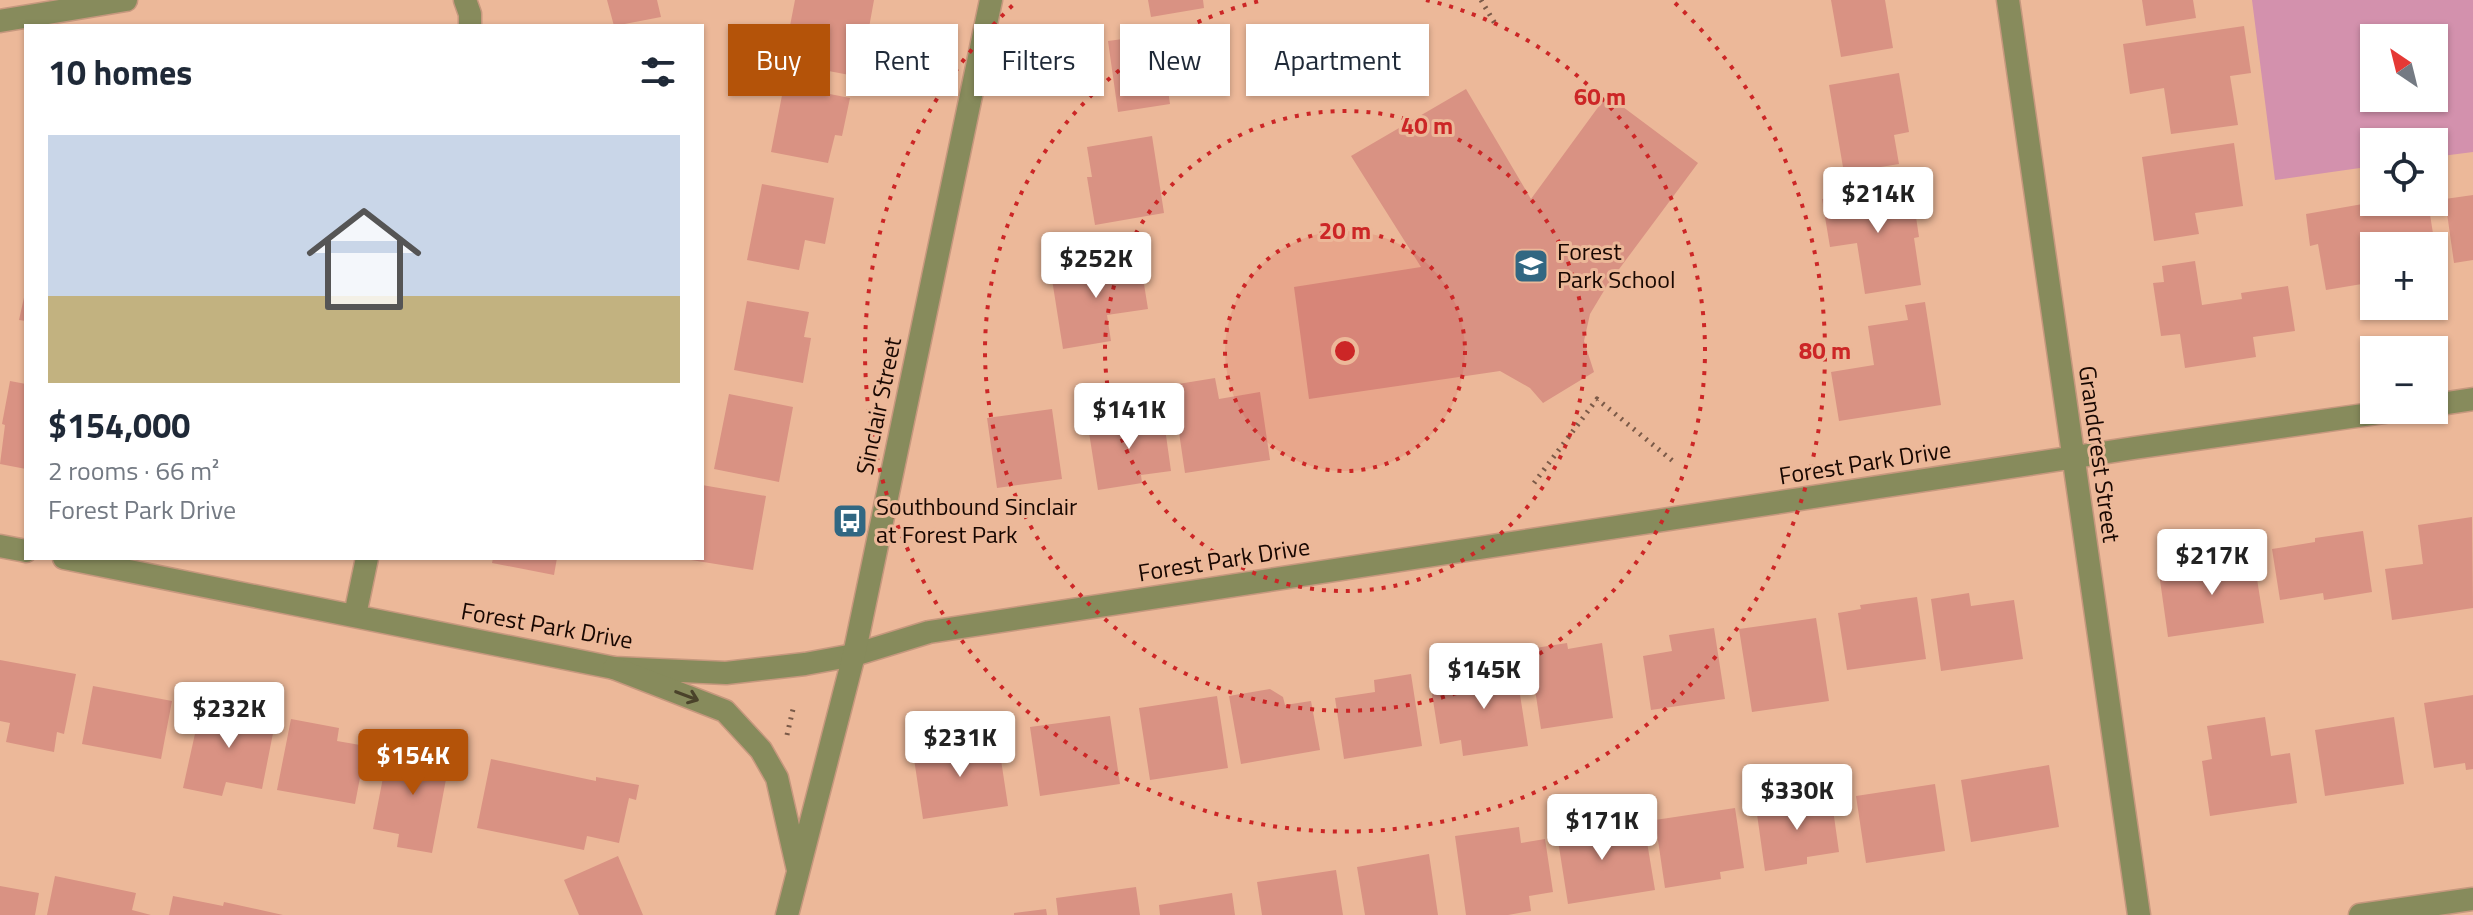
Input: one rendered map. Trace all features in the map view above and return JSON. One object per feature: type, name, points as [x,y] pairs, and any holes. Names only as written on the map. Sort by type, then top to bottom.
[{"type":"street","points":[[0,21],[126,0]]},
{"type":"street","points":[[465,0],[470,24]]},
{"type":"street","name":"Sinclair Street","points":[[787,915],[854,655],[991,0]]},
{"type":"street","name":"Grandcrest Street","points":[[2008,0],[2139,915]]},
{"type":"street","points":[[2448,403],[2473,399]]},
{"type":"street","name":"Forest Park Drive","points":[[74,560],[614,668],[726,673],[854,655],[929,632],[2360,416]]},
{"type":"street","points":[[0,546],[24,551]]},
{"type":"street","points":[[355,615],[367,560]]},
{"type":"street","points":[[614,668],[725,711],[761,750],[777,778],[799,875]]},
{"type":"street","points":[[2360,915],[2473,899]]},
{"type":"path","points":[[1481,0],[1497,27]]},
{"type":"path","points":[[1534,483],[1597,399],[1674,462]]},
{"type":"shaded area","points":[[2252,0],[2473,0],[2473,152],[2448,155],[2448,128],[2360,128],[2360,168],[2275,180]]},
{"type":"building","points":[[607,0],[657,0],[661,17],[613,24]]},
{"type":"building","points":[[795,0],[874,0],[870,24],[846,24],[846,74],[830,71],[830,24],[790,24]]},
{"type":"building","points":[[1148,0],[1203,0],[1204,8],[1151,17]]},
{"type":"building","points":[[1831,0],[1885,0],[1893,48],[1841,57]]},
{"type":"building","points":[[2142,0],[2193,0],[2196,18],[2146,26]]},
{"type":"building","points":[[2244,26],[2251,73],[2230,76],[2238,125],[2171,134],[2164,88],[2130,94],[2123,44]]},
{"type":"building","points":[[1120,39],[1120,96],[1169,96],[1170,104],[1118,112],[1108,41]]},
{"type":"building","points":[[1899,73],[1909,132],[1894,135],[1899,164],[1844,173],[1829,85]]},
{"type":"building","points":[[1466,89],[1531,199],[1607,95],[1698,163],[1608,284],[1590,314],[1584,341],[1594,372],[1543,403],[1530,388],[1500,371],[1309,399],[1294,287],[1421,267],[1351,156]]},
{"type":"building","points":[[830,94],[850,98],[842,136],[835,135],[828,163],[771,152],[782,96]]},
{"type":"building","points":[[1152,136],[1164,213],[1095,225],[1087,177],[1092,177],[1087,147]]},
{"type":"building","points":[[2234,143],[2243,206],[2195,213],[2199,234],[2154,241],[2142,157]]},
{"type":"building","points":[[762,184],[834,198],[825,244],[805,240],[799,270],[747,260]]},
{"type":"building","points":[[1911,184],[1919,237],[1914,238],[1921,285],[1865,294],[1857,243],[1830,247],[1822,199]]},
{"type":"building","points":[[2473,195],[2473,260],[2454,263],[2448,199]]},
{"type":"building","points":[[2360,204],[2360,216],[2430,216],[2433,232],[2360,232],[2360,284],[2326,290],[2318,244],[2310,246],[2306,214]]},
{"type":"building","points":[[1140,259],[1148,309],[1107,315],[1111,341],[1063,349],[1051,273]]},
{"type":"building","points":[[2195,261],[2202,305],[2242,299],[2241,293],[2288,286],[2295,331],[2253,337],[2256,357],[2185,368],[2180,334],[2161,336],[2153,283],[2164,282],[2162,266]]},
{"type":"building","points":[[24,298],[24,321],[19,320]]},
{"type":"building","points":[[747,301],[809,312],[804,337],[811,338],[803,383],[734,370]]},
{"type":"building","points":[[1925,302],[1941,405],[1839,421],[1831,372],[1874,365],[1868,326],[1908,320],[1905,305]]},
{"type":"building","points":[[1215,378],[1219,399],[1260,392],[1270,460],[1185,473],[1172,385]]},
{"type":"building","points":[[10,381],[24,384],[24,469],[0,464],[5,425],[2,424]]},
{"type":"building","points":[[729,394],[793,407],[779,482],[714,469]]},
{"type":"building","points":[[1052,409],[1062,479],[997,488],[987,418]]},
{"type":"building","points":[[1163,414],[1171,471],[1141,475],[1142,483],[1098,490],[1088,426]]},
{"type":"building","points":[[704,485],[766,496],[753,570],[691,560],[704,560]]},
{"type":"building","points":[[2472,517],[2473,608],[2392,620],[2385,569],[2423,564],[2418,525]]},
{"type":"building","points":[[2363,531],[2372,592],[2324,600],[2323,593],[2280,600],[2272,549],[2315,542],[2315,538]]},
{"type":"building","points":[[2253,554],[2264,623],[2168,637],[2159,573],[2217,564],[2216,560]]},
{"type":"building","points":[[493,560],[557,560],[554,575],[492,563]]},
{"type":"building","points":[[1969,593],[1971,606],[2014,600],[2023,659],[1941,671],[1931,599]]},
{"type":"building","points":[[1917,597],[1926,659],[1847,670],[1838,613],[1861,609],[1860,605]]},
{"type":"building","points":[[1816,618],[1829,701],[1752,712],[1739,629]]},
{"type":"building","points":[[1714,628],[1725,699],[1651,710],[1643,656],[1672,651],[1669,635]]},
{"type":"building","points":[[1567,643],[1568,649],[1602,643],[1613,718],[1541,729],[1529,649]]},
{"type":"building","points":[[1514,656],[1528,746],[1463,756],[1461,740],[1440,744],[1432,694],[1477,687],[1473,663]]},
{"type":"building","points":[[0,660],[76,674],[64,734],[57,732],[54,752],[6,742],[10,723],[0,721]]},
{"type":"building","points":[[1411,674],[1422,746],[1344,759],[1335,698],[1375,692],[1374,680]]},
{"type":"building","points":[[93,686],[172,701],[161,759],[82,744]]},
{"type":"building","points":[[1270,689],[1283,697],[1285,705],[1311,701],[1320,750],[1241,764],[1229,696]]},
{"type":"building","points":[[2473,695],[2473,769],[2466,770],[2465,763],[2434,768],[2424,703]]},
{"type":"building","points":[[1217,696],[1228,768],[1150,780],[1139,708]]},
{"type":"building","points":[[202,702],[276,718],[262,789],[226,782],[222,796],[183,788]]},
{"type":"building","points":[[1110,716],[1120,784],[1040,796],[1030,727]]},
{"type":"building","points":[[2265,717],[2271,756],[2290,753],[2297,803],[2210,816],[2202,761],[2212,759],[2207,726]]},
{"type":"building","points":[[2394,717],[2404,784],[2325,796],[2315,730]]},
{"type":"building","points":[[291,719],[339,728],[337,741],[366,746],[355,804],[277,790]]},
{"type":"building","points":[[998,740],[1008,806],[923,819],[913,752]]},
{"type":"building","points":[[389,747],[419,753],[421,747],[451,753],[432,853],[397,847],[399,834],[373,829]]},
{"type":"building","points":[[491,759],[596,781],[596,777],[639,785],[636,800],[629,798],[619,843],[587,836],[584,850],[477,828]]},
{"type":"building","points":[[2049,765],[2059,827],[1971,842],[1961,780]]},
{"type":"building","points":[[1935,784],[1945,851],[1866,863],[1856,796]]},
{"type":"building","points":[[1831,795],[1839,852],[1807,857],[1807,864],[1765,871],[1756,807]]},
{"type":"building","points":[[1735,808],[1744,868],[1720,872],[1721,879],[1665,888],[1655,820]]},
{"type":"building","points":[[1621,818],[1625,845],[1647,842],[1655,890],[1568,904],[1556,828]]},
{"type":"building","points":[[1519,827],[1521,843],[1545,839],[1553,892],[1529,896],[1531,911],[1508,915],[1466,915],[1455,836]]},
{"type":"building","points":[[1429,854],[1438,915],[1365,915],[1357,867]]},
{"type":"building","points":[[618,856],[643,915],[579,915],[564,880]]},
{"type":"building","points":[[1336,870],[1343,915],[1262,915],[1257,882]]},
{"type":"building","points":[[55,876],[136,893],[132,910],[151,915],[47,915]]},
{"type":"building","points":[[0,886],[39,893],[35,915],[0,915]]},
{"type":"building","points":[[1136,887],[1140,915],[1058,915],[1056,898]]},
{"type":"building","points":[[1232,893],[1235,915],[1160,915],[1159,905]]},
{"type":"building","points":[[173,896],[223,906],[224,902],[283,915],[169,915]]},
{"type":"building","points":[[1046,909],[1047,915],[1014,915],[1014,913]]},
{"type":"place","name":"Forest Park School","points":[[1531,266]]},
{"type":"place","name":"Southbound Sinclair at Forest Park","points":[[850,521]]}]
